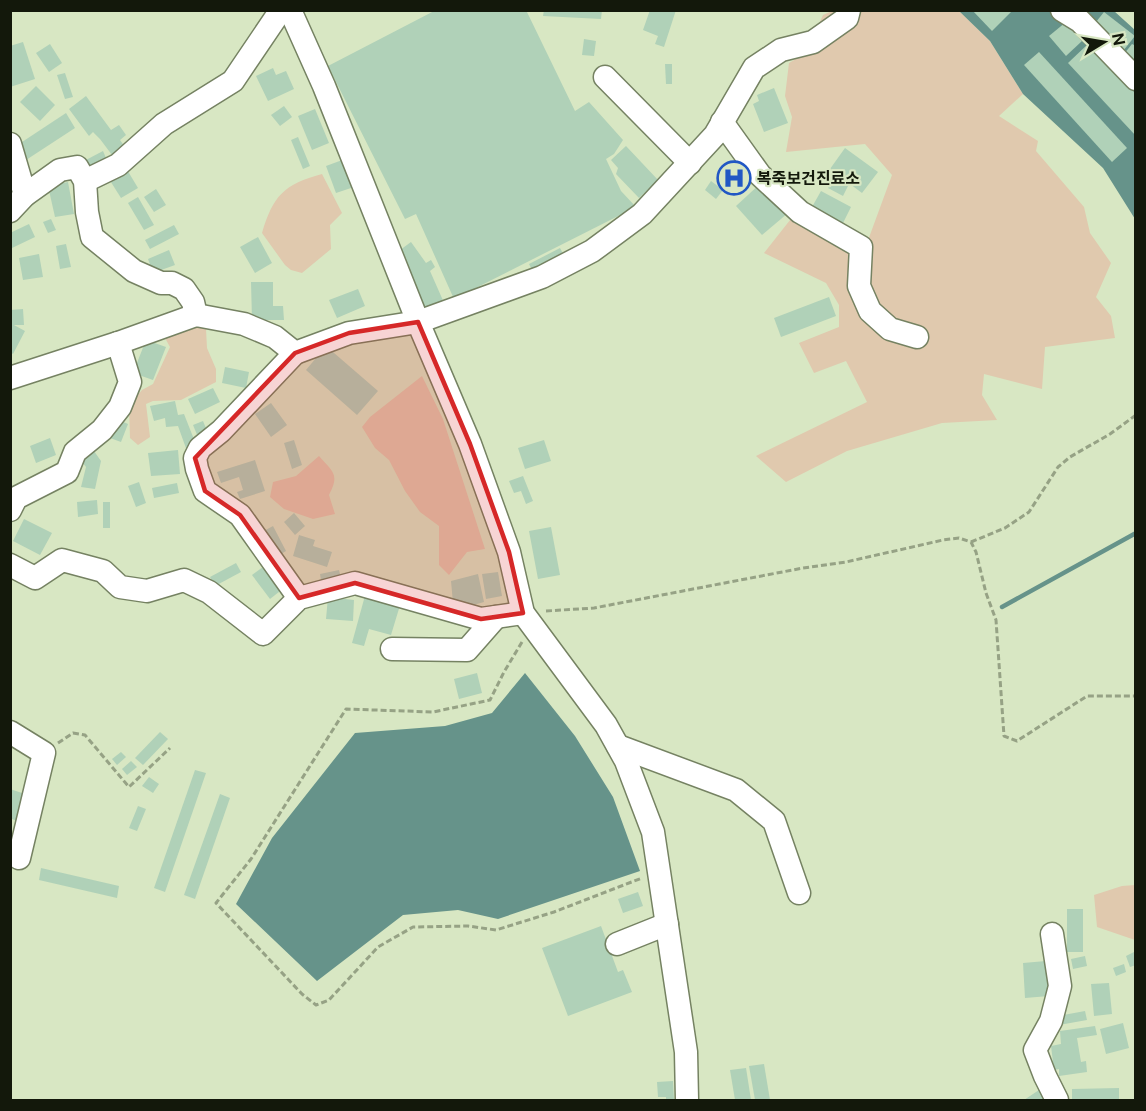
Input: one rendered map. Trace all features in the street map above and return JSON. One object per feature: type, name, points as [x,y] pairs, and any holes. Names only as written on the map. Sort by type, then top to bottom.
[{"type":"street","points":[[85,181],[118,165],[164,124],[232,81],[281,10]]},
{"type":"street","points":[[290,10],[324,86],[474,455],[509,552],[527,619],[606,725],[626,761],[653,832],[686,1052],[687,1101]]},
{"type":"street","points":[[299,598],[240,515],[204,492],[195,458],[200,448],[221,431],[295,353],[349,333],[418,322],[542,277],[592,251],[642,214],[715,135],[754,68],[781,50],[813,42],[847,18],[849,10]]},
{"type":"street","points":[[1062,10],[1080,21],[1136,79]]},
{"type":"street","points":[[605,77],[690,163]]},
{"type":"street","points":[[722,122],[760,175],[800,212],[861,247],[859,286],[870,311],[890,329],[917,337]]},
{"type":"street","points":[[10,144],[18,203]]},
{"type":"street","points":[[18,203],[60,170],[77,166],[85,181],[87,212],[92,237],[134,271],[161,283],[172,283],[184,289],[193,302],[196,315]]},
{"type":"street","points":[[10,378],[196,315],[244,324],[275,337],[295,353]]},
{"type":"street","points":[[12,500],[67,472],[75,452],[102,430],[120,407],[130,382],[118,343]]},
{"type":"street","points":[[10,565],[35,578],[62,560],[103,571],[120,587],[147,591],[184,580],[209,592],[263,634],[299,598],[355,583],[480,619],[496,617],[527,619]]},
{"type":"street","points":[[392,649],[467,650],[496,617]]},
{"type":"street","points":[[10,732],[44,753],[19,858]]},
{"type":"street","points":[[618,747],[736,790],[774,821],[799,893]]},
{"type":"street","points":[[618,944],[667,924]]},
{"type":"street","points":[[1052,934],[1060,986],[1051,1021],[1035,1050],[1057,1101]]},
{"type":"path","points":[[659,872],[554,912],[496,930],[468,926],[412,927],[378,947],[329,1000],[316,1005],[216,903],[251,859],[345,709],[433,712],[490,700],[527,619],[846,562],[943,540],[958,538],[971,542],[1005,528],[1029,512],[1058,466],[1136,415]]},
{"type":"path","points":[[971,542],[996,620],[1004,736],[1017,741],[1087,696],[1136,696]]},
{"type":"path","points":[[44,753],[73,733],[85,735],[129,787],[170,748]]},
{"type":"highlighted area","points":[[418,322],[470,444],[509,552],[523,613],[481,619],[355,583],[299,598],[240,515],[205,491],[195,458],[295,353],[349,333]]},
{"type":"shaded area","points":[[832,11],[959,11],[990,41],[1023,94],[999,116],[1038,141],[1036,151],[1084,207],[1090,233],[1111,263],[1096,297],[1111,316],[1115,338],[1045,347],[1042,389],[984,374],[982,395],[997,420],[942,423],[847,451],[786,482],[756,456],[867,402],[846,361],[814,373],[799,343],[839,327],[839,305],[826,283],[764,253],[794,215],[867,243],[892,175],[865,144],[786,152],[792,117],[785,96],[789,63],[806,53],[823,15]]},
{"type":"shaded area","points":[[322,174],[342,213],[330,225],[331,249],[302,273],[291,270],[285,265],[262,233],[271,210],[282,193],[298,182]]},
{"type":"shaded area","points":[[194,320],[206,329],[207,348],[216,369],[216,382],[181,400],[153,401],[146,404],[150,437],[138,445],[130,438],[129,406],[142,390],[153,384],[170,347],[165,338],[170,331]]},
{"type":"shaded area","points":[[422,376],[443,419],[485,549],[467,552],[449,575],[439,565],[439,526],[420,512],[405,491],[389,460],[375,448],[362,427],[370,417]]},
{"type":"shaded area","points":[[319,456],[333,474],[334,482],[329,495],[335,514],[313,519],[284,509],[270,497],[273,482],[296,476]]},
{"type":"shaded area","points":[[1135,885],[1135,940],[1097,927],[1094,895],[1122,886]]},
{"type":"water","points":[[959,11],[1114,11],[1135,30],[1135,219],[1103,168],[1023,94],[990,41]]},
{"type":"water","points":[[525,673],[575,736],[613,797],[640,871],[498,919],[458,910],[403,915],[317,981],[236,904],[272,838],[355,733],[445,726],[492,713]]},
{"type":"building","points":[[436,10],[526,10],[575,111],[589,102],[623,140],[614,154],[606,159],[621,191],[636,207],[454,299],[416,214],[405,219],[328,66]]},
{"type":"building","points":[[544,10],[602,10],[601,19],[543,16]]},
{"type":"building","points":[[650,10],[676,10],[664,47],[655,44],[658,36],[643,30]]},
{"type":"building","points":[[972,10],[1013,10],[992,31]]},
{"type":"building","points":[[1104,12],[1135,36],[1123,51],[1092,27]]},
{"type":"building","points":[[1066,22],[1082,41],[1066,56],[1049,36]]},
{"type":"building","points":[[584,39],[596,41],[594,56],[582,55]]},
{"type":"building","points":[[23,42],[35,79],[10,87],[10,46]]},
{"type":"building","points":[[1089,43],[1136,94],[1136,136],[1068,63]]},
{"type":"building","points":[[50,44],[62,63],[49,72],[36,53]]},
{"type":"building","points":[[1132,44],[1136,46],[1136,64],[1124,54]]},
{"type":"building","points":[[1039,52],[1127,148],[1112,162],[1024,65]]},
{"type":"building","points":[[665,64],[672,64],[672,84],[666,84]]},
{"type":"building","points":[[273,68],[276,75],[286,71],[294,89],[268,101],[256,76]]},
{"type":"building","points":[[65,73],[73,97],[65,99],[57,75]]},
{"type":"building","points":[[36,86],[55,105],[40,121],[20,102]]},
{"type":"building","points":[[774,88],[788,123],[764,132],[753,104],[759,101],[757,95]]},
{"type":"building","points":[[86,96],[111,130],[119,125],[126,135],[120,140],[127,150],[115,159],[93,132],[89,136],[69,109]]},
{"type":"building","points":[[284,106],[292,117],[280,126],[271,115]]},
{"type":"building","points":[[315,109],[329,143],[312,150],[298,116]]},
{"type":"building","points":[[66,113],[75,128],[26,160],[16,146]]},
{"type":"building","points":[[298,137],[310,166],[303,169],[291,140]]},
{"type":"building","points":[[626,146],[658,180],[639,198],[616,174],[618,168],[611,160]]},
{"type":"building","points":[[845,148],[878,172],[862,193],[830,169]]},
{"type":"building","points":[[103,151],[109,165],[91,174],[84,161]]},
{"type":"building","points":[[345,159],[354,187],[336,193],[326,166]]},
{"type":"building","points":[[126,168],[138,188],[121,198],[109,179]]},
{"type":"building","points":[[834,178],[848,186],[843,196],[828,188]]},
{"type":"building","points":[[711,181],[723,190],[716,199],[705,190]]},
{"type":"building","points":[[68,182],[74,214],[55,217],[48,186]]},
{"type":"building","points":[[761,183],[788,213],[762,235],[736,206]]},
{"type":"building","points":[[156,189],[166,205],[154,212],[144,197]]},
{"type":"building","points":[[821,191],[851,207],[843,223],[812,207]]},
{"type":"building","points":[[138,197],[154,225],[144,230],[128,203]]},
{"type":"building","points":[[51,219],[56,230],[48,233],[43,222]]},
{"type":"building","points":[[29,224],[35,237],[12,248],[10,233]]},
{"type":"building","points":[[174,225],[179,234],[150,249],[145,240]]},
{"type":"building","points":[[258,237],[272,263],[255,273],[240,247]]},
{"type":"building","points":[[411,242],[426,263],[431,260],[435,267],[430,271],[445,305],[425,313],[396,253]]},
{"type":"building","points":[[66,244],[71,267],[60,269],[56,246]]},
{"type":"building","points":[[560,248],[566,259],[534,274],[529,264]]},
{"type":"building","points":[[169,250],[175,265],[153,273],[148,259]]},
{"type":"building","points":[[39,254],[43,277],[23,280],[19,258]]},
{"type":"building","points":[[251,282],[273,282],[273,306],[283,306],[284,320],[252,320]]},
{"type":"building","points":[[358,289],[365,306],[337,318],[329,300]]},
{"type":"building","points":[[829,297],[836,316],[781,337],[774,318]]},
{"type":"building","points":[[23,309],[24,325],[14,325],[25,331],[13,354],[10,352],[10,310]]},
{"type":"building","points":[[146,340],[166,347],[153,380],[133,373]]},
{"type":"building","points":[[326,346],[378,391],[357,415],[306,370]]},
{"type":"building","points":[[225,367],[249,372],[246,388],[222,383]]},
{"type":"building","points":[[213,388],[220,402],[195,414],[188,399]]},
{"type":"building","points":[[175,401],[178,415],[184,414],[197,447],[187,451],[178,426],[166,427],[165,418],[154,421],[150,406]]},
{"type":"building","points":[[271,403],[287,425],[271,437],[255,414]]},
{"type":"building","points":[[117,419],[128,424],[121,442],[110,438]]},
{"type":"building","points":[[203,421],[210,438],[200,442],[193,425]]},
{"type":"building","points":[[50,438],[56,455],[36,463],[30,446]]},
{"type":"building","points":[[294,440],[302,465],[292,469],[284,443]]},
{"type":"building","points":[[544,440],[551,461],[525,469],[518,448]]},
{"type":"building","points":[[89,444],[101,461],[95,489],[81,487],[86,467],[77,455]]},
{"type":"building","points":[[178,450],[180,474],[151,476],[148,453]]},
{"type":"building","points":[[255,460],[265,491],[240,499],[237,492],[243,490],[239,477],[221,483],[217,472]]},
{"type":"building","points":[[523,476],[533,501],[526,504],[521,491],[514,493],[509,481]]},
{"type":"building","points":[[139,482],[146,503],[136,507],[128,486]]},
{"type":"building","points":[[177,483],[179,493],[154,498],[152,488]]},
{"type":"building","points":[[97,500],[98,514],[78,517],[77,502]]},
{"type":"building","points":[[103,502],[110,502],[110,528],[103,528]]},
{"type":"building","points":[[294,513],[305,526],[295,535],[284,522]]},
{"type":"building","points":[[24,519],[52,533],[40,555],[13,541]]},
{"type":"building","points":[[273,526],[286,551],[276,557],[262,532]]},
{"type":"building","points":[[551,527],[560,575],[538,579],[529,531]]},
{"type":"building","points":[[299,535],[315,540],[313,546],[332,552],[327,567],[293,556]]},
{"type":"building","points":[[236,563],[241,572],[215,586],[210,577]]},
{"type":"building","points":[[267,564],[284,588],[270,599],[252,575]]},
{"type":"building","points":[[339,570],[342,582],[322,586],[320,574]]},
{"type":"building","points":[[498,572],[502,596],[486,599],[482,574]]},
{"type":"building","points":[[478,574],[484,602],[470,606],[453,603],[451,581]]},
{"type":"building","points":[[366,592],[401,602],[391,635],[369,629],[364,646],[352,643]]},
{"type":"building","points":[[328,597],[354,600],[353,621],[326,619]]},
{"type":"building","points":[[477,673],[482,693],[459,699],[454,679]]},
{"type":"building","points":[[160,732],[168,739],[143,765],[135,758]]},
{"type":"building","points":[[121,752],[126,757],[117,765],[112,759]]},
{"type":"building","points":[[131,761],[137,767],[127,775],[122,769]]},
{"type":"building","points":[[195,770],[206,773],[165,892],[154,888]]},
{"type":"building","points":[[149,777],[159,784],[153,793],[142,786]]},
{"type":"building","points":[[10,789],[31,796],[21,823],[10,818]]},
{"type":"building","points":[[220,794],[230,798],[195,899],[184,895]]},
{"type":"building","points":[[138,806],[146,809],[137,831],[129,828]]},
{"type":"building","points":[[41,868],[119,886],[117,898],[39,880]]},
{"type":"building","points":[[638,892],[643,906],[623,913],[618,899]]},
{"type":"building","points":[[1067,909],[1083,909],[1083,952],[1067,952]]},
{"type":"building","points":[[601,926],[618,972],[623,970],[632,992],[568,1016],[542,948]]},
{"type":"building","points":[[1134,952],[1136,965],[1130,967],[1126,956]]},
{"type":"building","points":[[1085,956],[1087,966],[1073,969],[1071,959]]},
{"type":"building","points":[[1046,961],[1049,996],[1025,998],[1023,963]]},
{"type":"building","points":[[1124,964],[1126,972],[1116,976],[1113,968]]},
{"type":"building","points":[[1109,983],[1112,1014],[1094,1016],[1091,984]]},
{"type":"building","points":[[1085,1011],[1087,1020],[1059,1025],[1058,1016]]},
{"type":"building","points":[[1123,1023],[1129,1048],[1106,1054],[1100,1029]]},
{"type":"building","points":[[1095,1026],[1097,1035],[1077,1038],[1081,1062],[1086,1061],[1087,1072],[1059,1076],[1059,1069],[1054,1070],[1051,1046],[1061,1044],[1060,1031]]},
{"type":"building","points":[[764,1064],[770,1100],[755,1100],[749,1066]]},
{"type":"building","points":[[746,1068],[751,1100],[735,1100],[730,1070]]},
{"type":"building","points":[[673,1081],[674,1100],[658,1097],[657,1082]]},
{"type":"building","points":[[1042,1088],[1051,1100],[1024,1100]]},
{"type":"building","points":[[1119,1088],[1119,1100],[1072,1100],[1072,1089]]},
{"type":"waterway","points":[[1002,607],[1136,533]]},
{"type":"place","name":"복죽보건진료소","points":[[734,178]]}]
